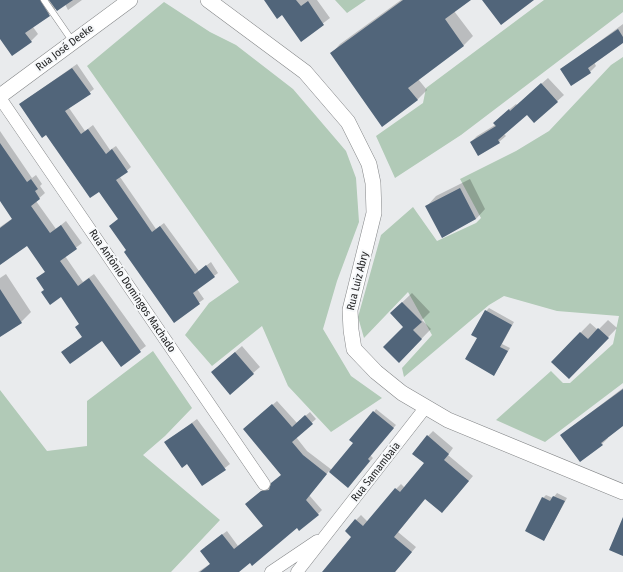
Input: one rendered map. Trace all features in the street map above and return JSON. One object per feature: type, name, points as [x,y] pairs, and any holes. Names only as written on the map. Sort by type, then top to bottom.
[{"type":"street","name":"Rua José Deeke","points":[[0,97],[130,0]]},
{"type":"street","name":"Rua Luiz Abry","points":[[208,0],[305,72],[348,122],[358,139],[369,164],[375,200],[367,245],[350,310],[354,349],[376,372],[402,393],[425,408],[466,428],[623,492]]},
{"type":"street","name":"Rua Antônio Domingos Machado","points":[[0,97],[264,484]]},
{"type":"street","name":"Rua Samambaia","points":[[297,572],[425,408]]},
{"type":"street","name":"Rua Samambaia","points":[[271,572],[326,535]]},
{"type":"lane","points":[[44,0],[73,42]]},
{"type":"green space","points":[[335,0],[366,0],[347,13]]},
{"type":"green space","points":[[544,0],[623,0],[623,12],[461,135],[395,178],[376,136],[423,103],[426,88]]},
{"type":"green space","points":[[164,2],[210,32],[236,45],[293,89],[346,151],[356,178],[359,222],[337,281],[323,329],[351,376],[382,398],[331,432],[288,386],[262,326],[212,366],[185,335],[209,303],[239,282],[87,66]]},
{"type":"green space","points":[[623,57],[623,383],[545,442],[496,420],[551,371],[563,383],[570,383],[613,344],[619,316],[557,311],[504,296],[489,305],[404,377],[402,368],[432,335],[408,292],[364,338],[358,317],[381,235],[413,207],[437,241],[476,223],[481,218],[460,179],[516,151],[549,131],[611,65]]},
{"type":"green space","points":[[153,351],[192,408],[165,436],[143,455],[220,520],[171,572],[0,572],[0,390],[47,451],[87,446],[87,401]]},
{"type":"building","points":[[0,0],[40,0],[50,16],[25,33],[32,42],[12,56],[0,39]]},
{"type":"building","points":[[49,0],[73,0],[57,11]]},
{"type":"building","points":[[264,0],[296,0],[301,6],[308,1],[324,25],[301,42],[282,15],[277,19]]},
{"type":"building","points":[[403,0],[471,0],[445,19],[464,46],[408,88],[418,100],[382,127],[330,53]]},
{"type":"building","points":[[482,0],[534,0],[501,25]]},
{"type":"building","points":[[618,29],[623,37],[623,43],[588,68],[591,73],[571,86],[560,69]]},
{"type":"building","points":[[72,68],[91,94],[65,111],[81,134],[88,129],[106,154],[112,149],[128,172],[116,180],[152,232],[160,226],[195,274],[206,265],[215,277],[193,293],[200,304],[174,323],[124,252],[126,250],[109,226],[118,219],[99,192],[90,198],[46,135],[42,138],[19,104]]},
{"type":"building","points":[[541,83],[558,102],[534,123],[527,115],[498,140],[500,143],[478,156],[470,142],[496,126],[493,123],[509,109],[510,111]]},
{"type":"building","points":[[0,143],[27,182],[31,179],[38,189],[35,191],[40,199],[31,206],[50,233],[61,225],[77,249],[60,261],[78,286],[89,278],[141,352],[121,367],[102,341],[70,364],[61,352],[82,337],[75,327],[79,324],[61,297],[50,305],[41,292],[44,290],[36,278],[45,272],[27,246],[0,265],[0,228],[12,219],[0,201]]},
{"type":"building","points":[[460,188],[476,219],[442,238],[425,206]]},
{"type":"building","points":[[0,289],[22,323],[0,337]]},
{"type":"building","points":[[402,302],[422,322],[413,330],[422,339],[399,363],[383,347],[403,327],[390,313]]},
{"type":"building","points":[[485,310],[512,325],[500,347],[508,351],[494,376],[465,359],[477,338],[471,335]]},
{"type":"building","points":[[598,328],[609,338],[569,379],[551,362],[580,332],[588,339]]},
{"type":"building","points":[[235,352],[254,374],[230,395],[211,372]]},
{"type":"building","points":[[623,389],[623,426],[601,443],[603,445],[580,462],[560,435]]},
{"type":"building","points":[[272,404],[292,427],[305,415],[313,424],[292,442],[303,455],[327,474],[306,500],[319,515],[299,531],[297,528],[252,566],[250,563],[239,572],[200,572],[210,564],[200,551],[222,534],[234,549],[263,526],[245,504],[261,491],[269,490],[271,483],[281,475],[243,429]]},
{"type":"building","points":[[373,411],[394,428],[368,459],[370,461],[348,488],[329,472],[353,443],[349,440]]},
{"type":"building","points":[[192,423],[226,470],[202,486],[187,464],[182,468],[164,442]]},
{"type":"building","points":[[427,435],[449,454],[444,460],[469,481],[442,513],[425,499],[394,537],[412,552],[395,572],[322,572],[351,537],[345,531],[355,519],[363,526],[395,488],[400,492],[424,463],[412,454]]},
{"type":"building","points":[[553,496],[565,501],[544,541],[525,531],[542,497],[550,501]]},
{"type":"building","points":[[623,517],[623,556],[609,550]]}]
